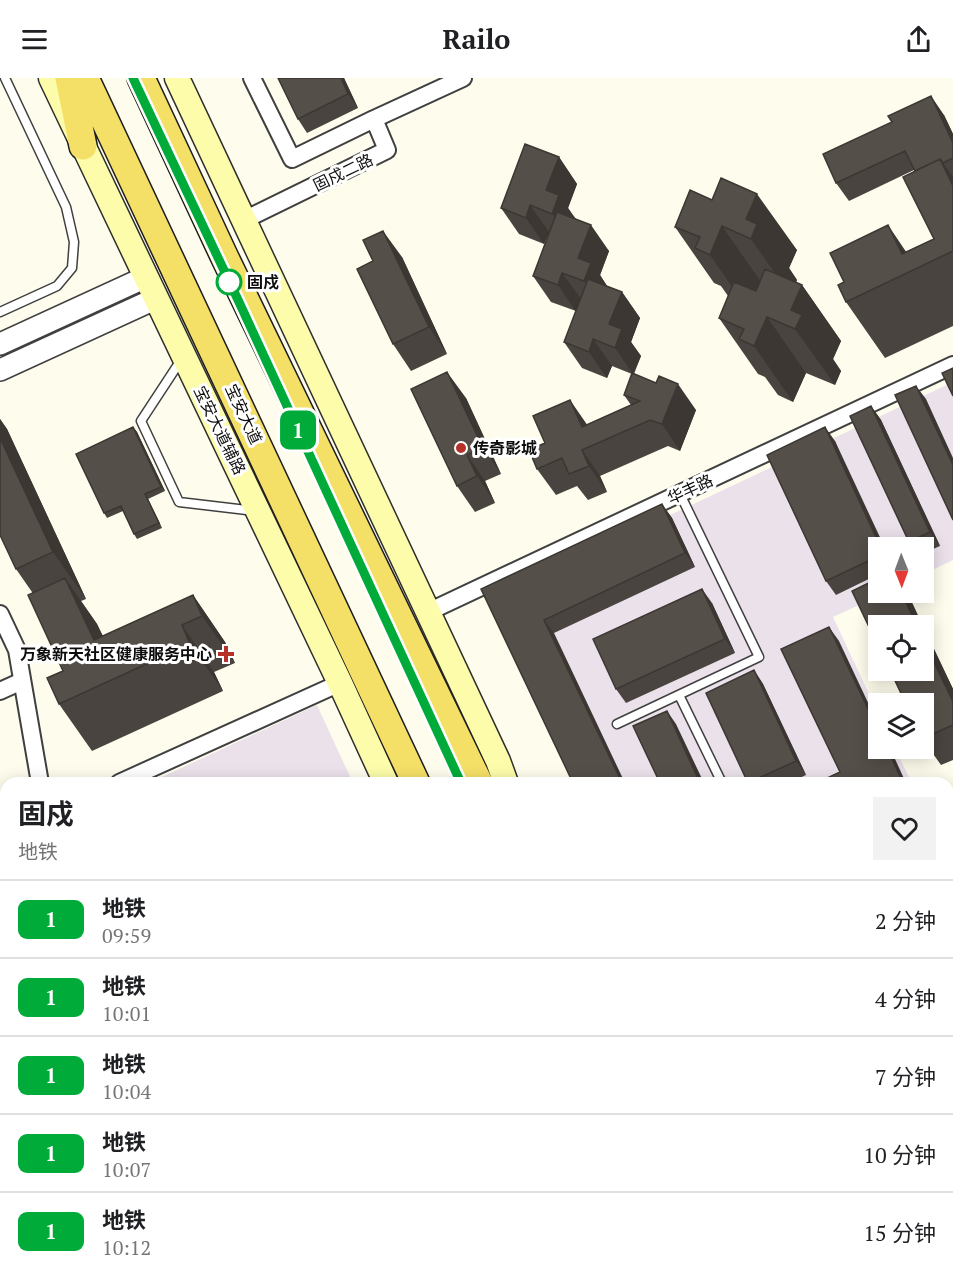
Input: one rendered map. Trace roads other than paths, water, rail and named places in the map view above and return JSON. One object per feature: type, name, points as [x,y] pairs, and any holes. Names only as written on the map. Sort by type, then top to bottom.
[{"type":"main road","name":"宝安大道辅路","points":[[51,78],[383,777]]},
{"type":"main road","points":[[69,78],[83,146]]},
{"type":"main road","name":"宝安大道","points":[[85,78],[413,777]]},
{"type":"main road","points":[[141,78],[225,258],[476,777]]},
{"type":"main road","points":[[177,78],[504,777]]},
{"type":"street","points":[[252,78],[292,159],[463,78]]},
{"type":"street","name":"固戍二路","points":[[244,220],[387,150],[374,119]]},
{"type":"street","points":[[0,344],[151,288]]},
{"type":"street","points":[[0,370],[151,288]]},
{"type":"street","name":"华丰路","points":[[428,612],[953,366]]},
{"type":"street","points":[[0,614],[17,650],[39,777]]},
{"type":"street","points":[[0,692],[22,681]]},
{"type":"street","points":[[132,777],[340,683]]},
{"type":"lane","points":[[0,312],[57,286],[72,268],[74,242],[66,207],[5,78]]},
{"type":"lane","points":[[184,356],[141,421],[174,492],[179,502],[259,512]]},
{"type":"lane","points":[[617,724],[759,657],[680,494]]},
{"type":"lane","points":[[679,695],[719,777]]},
{"type":"metro line","name":"1","points":[[133,78],[458,777]]},
{"type":"place","name":"固戍","points":[[229,282]]},
{"type":"place","name":"传奇影城","points":[[461,448]]},
{"type":"place","name":"万象新天社区健康服务中心","points":[[226,654]]}]
